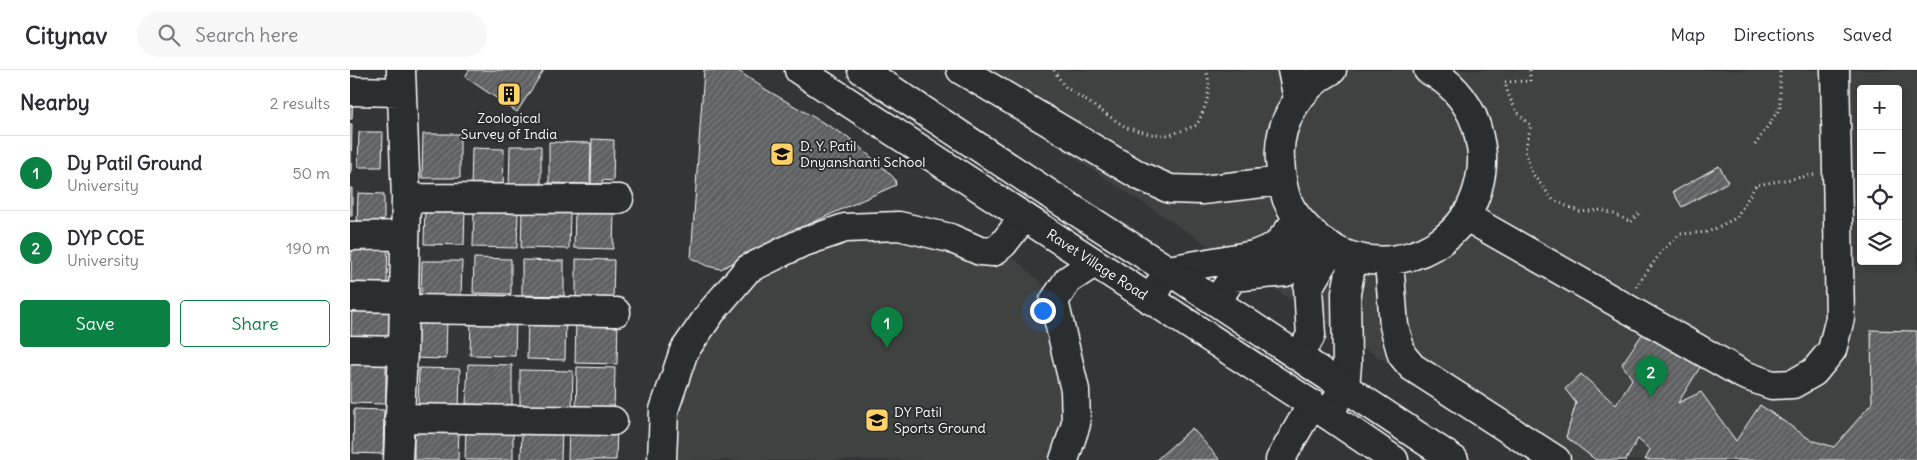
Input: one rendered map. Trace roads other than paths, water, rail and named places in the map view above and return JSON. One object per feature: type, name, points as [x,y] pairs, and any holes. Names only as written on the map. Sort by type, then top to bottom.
[{"type":"main road","name":"Ravet Village Road","points":[[799,70],[1394,460]]},
{"type":"main road","points":[[862,70],[1454,460]]},
{"type":"main road","points":[[961,70],[992,78],[1140,176],[1170,190],[1202,190],[1281,181]]},
{"type":"main road","points":[[1292,70],[1298,99]]},
{"type":"main road","points":[[1280,460],[1320,410],[1344,387],[1347,364],[1346,293],[1324,239],[1287,200],[1281,181],[1279,152],[1284,124],[1298,99],[1320,76],[1332,70]]},
{"type":"main road","points":[[1465,216],[1744,375],[1772,385],[1793,384],[1814,372],[1832,350],[1840,318],[1835,70]]},
{"type":"main road","points":[[1168,270],[1254,255],[1276,246],[1324,239],[1371,261],[1389,261],[1418,254],[1444,239],[1465,216],[1478,188],[1482,157],[1477,126],[1462,98],[1438,72]]},
{"type":"main road","points":[[350,91],[401,81],[406,198],[403,351],[398,460]]},
{"type":"main road","points":[[406,198],[619,199]]},
{"type":"main road","points":[[662,460],[664,410],[684,351],[712,311],[748,269],[801,243],[845,228],[899,226],[950,238],[980,251],[993,252],[1003,244],[1024,217]]},
{"type":"main road","points":[[350,236],[405,235]]},
{"type":"main road","points":[[1216,302],[1233,277],[1286,272],[1324,239]]},
{"type":"main road","points":[[1299,357],[1311,335],[1308,288],[1324,239]]},
{"type":"main road","points":[[1389,261],[1394,326],[1402,354],[1412,367],[1556,460]]},
{"type":"main road","points":[[1064,460],[1076,424],[1075,390],[1054,301],[1068,280],[1094,263]]},
{"type":"main road","points":[[1151,300],[1168,270]]},
{"type":"main road","points":[[350,297],[404,304],[616,312]]},
{"type":"main road","points":[[350,350],[403,351]]},
{"type":"main road","points":[[399,418],[613,421]]},
{"type":"place","name":"Zoological Survey of India","points":[[509,94]]},
{"type":"place","name":"D. Y. Patil Dnyanshanti School","points":[[782,154]]},
{"type":"place","name":"Dy Patil Ground","points":[[887,348]]},
{"type":"place","name":"DYP COE","points":[[1651,397]]},
{"type":"place","name":"DY Patil Sports Ground","points":[[877,420]]}]
